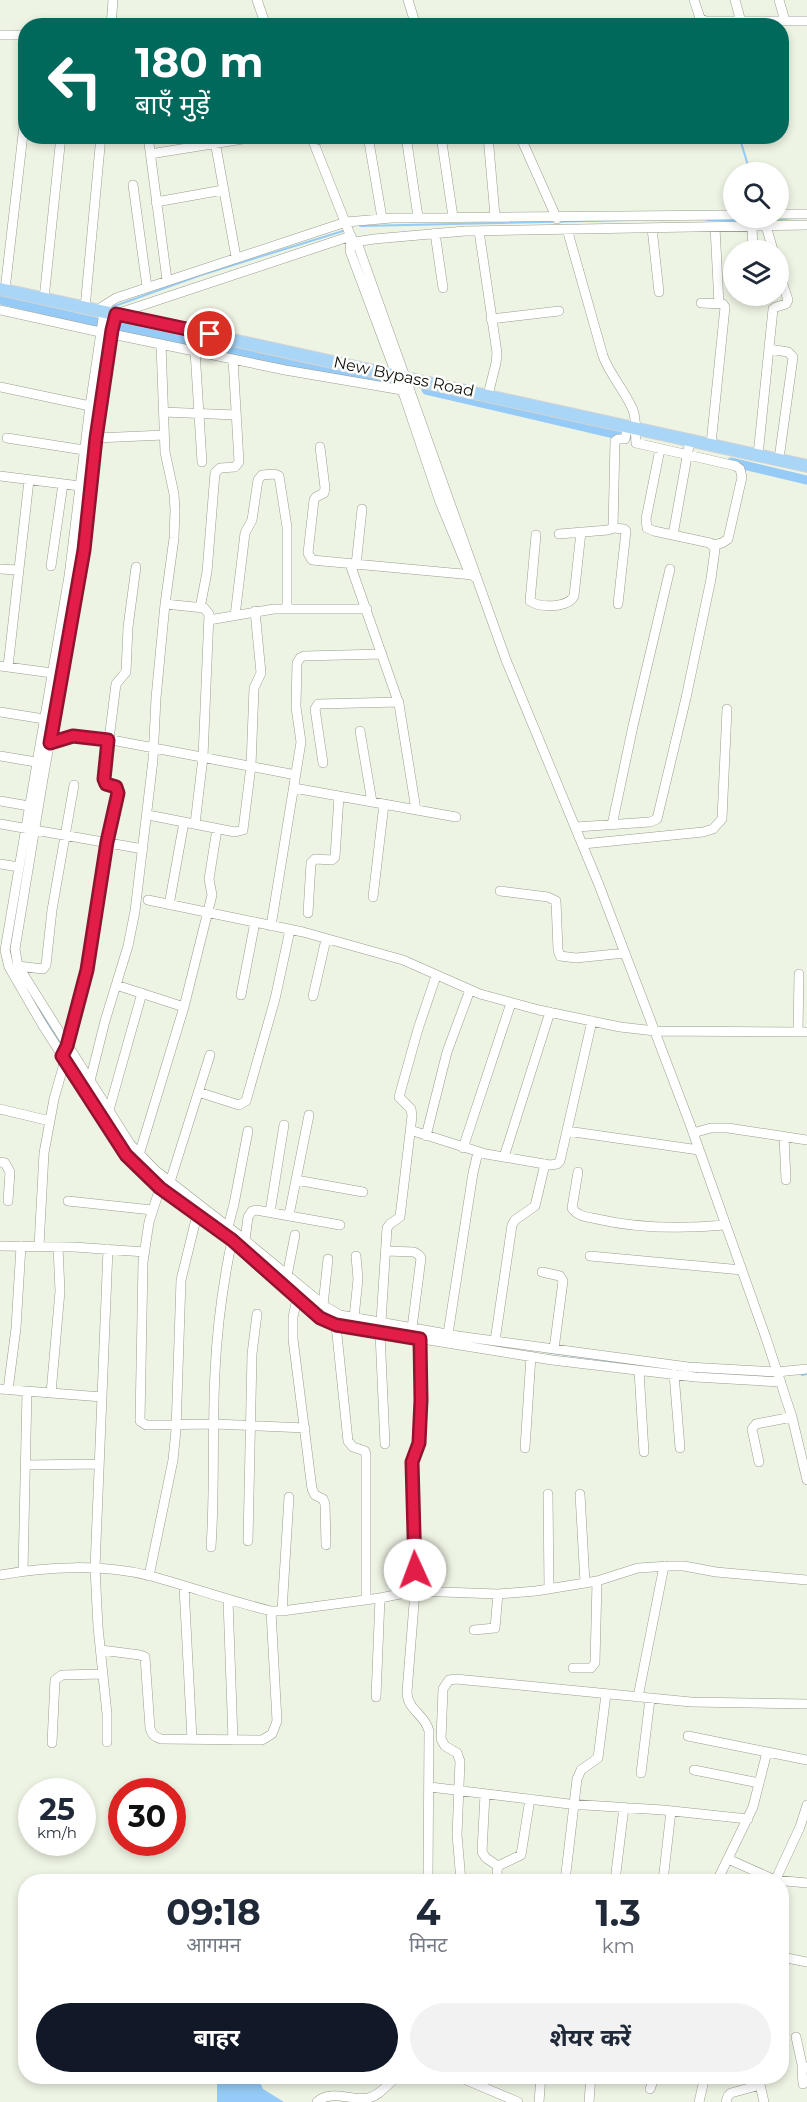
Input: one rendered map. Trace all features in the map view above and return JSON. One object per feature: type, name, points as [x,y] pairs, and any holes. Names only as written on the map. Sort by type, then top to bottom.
[{"type":"main road","name":"New Bypass Road","points":[[3,290],[44,299],[104,321],[400,375],[488,395],[688,449],[711,444],[807,466]]},
{"type":"street","points":[[112,18],[113,0]]},
{"type":"street","points":[[257,0],[264,18]]},
{"type":"street","points":[[408,0],[414,18]]},
{"type":"street","points":[[694,0],[700,18]]},
{"type":"street","points":[[735,0],[740,18]]},
{"type":"street","points":[[779,0],[784,18]]},
{"type":"street","points":[[789,21],[807,21]]},
{"type":"street","points":[[0,35],[18,35]]},
{"type":"street","points":[[3,290],[21,144]]},
{"type":"street","points":[[44,299],[60,144]]},
{"type":"street","points":[[101,144],[104,321],[96,438],[84,550],[30,828],[15,949],[18,966],[65,1053],[126,1155],[160,1188],[232,1240],[320,1318],[336,1325],[380,1333],[639,1371],[781,1382]]},
{"type":"street","points":[[149,144],[167,280]]},
{"type":"street","points":[[150,154],[196,144]]},
{"type":"street","points":[[215,144],[236,257]]},
{"type":"street","points":[[314,144],[373,285],[400,375],[473,565],[474,577],[583,844],[693,1133],[792,1417],[803,1440],[807,1480]]},
{"type":"street","points":[[369,144],[382,218]]},
{"type":"street","points":[[407,144],[418,217]]},
{"type":"street","points":[[442,144],[453,217]]},
{"type":"street","points":[[489,144],[495,216]]},
{"type":"street","points":[[524,144],[560,223],[603,356],[610,373],[630,403],[631,434],[637,444],[660,449],[688,449],[736,466],[741,472],[742,477],[728,539],[713,545],[650,530],[646,524],[660,449]]},
{"type":"street","points":[[133,185],[147,287]]},
{"type":"street","points":[[156,202],[223,190]]},
{"type":"street","points":[[789,214],[807,214]]},
{"type":"street","points":[[723,227],[652,228],[560,223],[495,216],[382,218],[346,222],[116,298],[104,321],[90,406],[69,576],[44,719],[45,742],[36,762],[29,806],[30,828],[19,867],[5,951],[6,960],[42,1024],[90,1081],[139,1155],[323,1305],[340,1315],[448,1334],[688,1367],[777,1371],[807,1369]]},
{"type":"street","points":[[104,321],[352,238],[479,231],[560,223],[723,216]]},
{"type":"street","points":[[789,225],[807,225]]},
{"type":"street","points":[[715,227],[719,304]]},
{"type":"street","points":[[652,228],[659,292]]},
{"type":"street","points":[[479,231],[496,363],[488,395]]},
{"type":"street","points":[[435,233],[443,288]]},
{"type":"street","points":[[701,303],[723,304],[725,307],[711,444]]},
{"type":"street","points":[[758,455],[773,309],[776,306]]},
{"type":"street","points":[[0,310],[104,321],[161,344],[402,390]]},
{"type":"street","points":[[491,318],[559,311]]},
{"type":"street","points":[[90,1081],[128,946],[143,849],[154,748],[175,510],[165,452],[161,344]]},
{"type":"street","points":[[769,349],[788,352],[793,357],[779,459]]},
{"type":"street","points":[[195,351],[202,462]]},
{"type":"street","points":[[200,608],[207,572],[215,472],[220,468],[235,467],[240,462],[233,359]]},
{"type":"street","points":[[400,375],[402,390],[440,502],[466,567],[474,577]]},
{"type":"street","points":[[0,387],[90,406]]},
{"type":"street","points":[[163,412],[236,415]]},
{"type":"street","points":[[613,528],[615,441],[631,434]]},
{"type":"street","points":[[96,438],[164,435]]},
{"type":"street","points":[[7,438],[84,450]]},
{"type":"street","points":[[320,447],[325,491],[314,500],[309,557],[315,561],[474,577]]},
{"type":"street","points":[[673,535],[688,449]]},
{"type":"street","points":[[235,616],[245,533],[252,520],[258,480],[265,474],[279,476],[286,511],[287,609]]},
{"type":"street","points":[[0,476],[80,486]]},
{"type":"street","points":[[29,480],[4,667],[52,673]]},
{"type":"street","points":[[51,566],[63,484]]},
{"type":"street","points":[[362,508],[353,565],[399,702],[416,810]]},
{"type":"street","points":[[559,534],[613,528],[626,531],[618,604]]},
{"type":"street","points":[[536,535],[530,601],[536,605],[564,604],[572,600],[574,596],[582,532]]},
{"type":"street","points":[[576,827],[650,822],[659,816],[711,579],[715,549],[713,545]]},
{"type":"street","points":[[39,1246],[44,1153],[65,1053],[87,970],[107,842],[118,793],[116,787],[106,784],[104,779],[116,684],[126,672],[128,627],[136,567]]},
{"type":"street","points":[[0,569],[18,570]]},
{"type":"street","points":[[612,825],[670,569]]},
{"type":"street","points":[[165,603],[208,611],[203,757],[195,824]]},
{"type":"street","points":[[209,620],[255,611],[367,609]]},
{"type":"street","points":[[147,815],[235,832],[243,830],[251,766],[254,688],[261,673],[255,611]]},
{"type":"street","points":[[271,926],[301,742],[296,707],[297,663],[300,658],[382,654]]},
{"type":"street","points":[[323,763],[315,710],[318,704],[399,702]]},
{"type":"street","points":[[583,844],[703,832],[718,825],[722,819],[727,709]]},
{"type":"street","points":[[0,712],[44,719]]},
{"type":"street","points":[[360,731],[372,802]]},
{"type":"street","points":[[45,742],[73,736],[108,740],[296,775]]},
{"type":"street","points":[[0,756],[36,762]]},
{"type":"street","points":[[18,966],[38,970],[45,968],[52,910],[74,785]]},
{"type":"street","points":[[294,788],[456,817]]},
{"type":"street","points":[[308,913],[312,863],[315,859],[332,860],[335,857],[339,796]]},
{"type":"street","points":[[0,801],[29,806]]},
{"type":"street","points":[[373,897],[384,804]]},
{"type":"street","points":[[169,905],[184,822]]},
{"type":"street","points":[[0,824],[143,849]]},
{"type":"street","points":[[139,1155],[184,1006],[212,895],[209,881],[217,829]]},
{"type":"street","points":[[0,864],[19,867]]},
{"type":"street","points":[[500,891],[548,897],[556,901],[560,956],[576,958],[625,954]]},
{"type":"street","points":[[148,900],[290,930],[402,960],[470,990],[511,1003],[620,1027],[654,1031],[802,1032],[799,974]]},
{"type":"street","points":[[241,995],[255,922]]},
{"type":"street","points":[[198,1092],[239,1105],[246,1101],[275,999],[290,930]]},
{"type":"street","points":[[313,996],[326,939]]},
{"type":"street","points":[[381,1322],[388,1226],[400,1217],[410,1130],[411,1109],[399,1097],[436,976]]},
{"type":"street","points":[[116,985],[184,1006]]},
{"type":"street","points":[[426,1136],[447,1052],[470,990]]},
{"type":"street","points":[[109,1110],[142,993]]},
{"type":"street","points":[[463,1148],[511,1003]]},
{"type":"street","points":[[504,1157],[550,1012]]},
{"type":"street","points":[[410,1130],[478,1152],[554,1165],[560,1161],[592,1021]]},
{"type":"street","points":[[170,1182],[210,1055]]},
{"type":"street","points":[[0,1109],[50,1121]]},
{"type":"street","points":[[289,1215],[309,1115]]},
{"type":"street","points":[[270,1212],[284,1125]]},
{"type":"street","points":[[693,1133],[711,1128],[728,1128],[807,1140]]},
{"type":"street","points":[[228,1227],[248,1131]]},
{"type":"street","points":[[567,1131],[699,1150]]},
{"type":"street","points":[[784,1137],[786,1180]]},
{"type":"street","points":[[448,1334],[478,1152]]},
{"type":"street","points":[[0,1162],[5,1163],[10,1173],[8,1201]]},
{"type":"street","points":[[495,1341],[512,1225],[535,1206],[545,1164]]},
{"type":"street","points":[[578,1172],[572,1209],[579,1215],[618,1224],[652,1228],[725,1225]]},
{"type":"street","points":[[296,1180],[363,1192]]},
{"type":"street","points":[[160,1188],[152,1210],[145,1251],[140,1420],[146,1425],[214,1424],[304,1428]]},
{"type":"street","points":[[68,1201],[152,1210]]},
{"type":"street","points":[[245,1240],[249,1213],[256,1210],[340,1225]]},
{"type":"street","points":[[149,1576],[173,1460],[181,1280],[197,1215]]},
{"type":"street","points":[[287,1276],[296,1235]]},
{"type":"street","points":[[211,1547],[216,1353],[232,1240]]},
{"type":"street","points":[[0,1246],[145,1251]]},
{"type":"street","points":[[21,1246],[16,1328],[4,1389],[102,1397]]},
{"type":"street","points":[[51,1393],[60,1291],[58,1247]]},
{"type":"street","points":[[107,1743],[107,1714],[95,1568],[108,1249]]},
{"type":"street","points":[[386,1251],[414,1252],[421,1258],[412,1328]]},
{"type":"street","points":[[354,1318],[358,1279],[356,1256]]},
{"type":"street","points":[[590,1256],[742,1270]]},
{"type":"street","points":[[323,1305],[328,1259]]},
{"type":"street","points":[[542,1272],[560,1276],[563,1281],[554,1349]]},
{"type":"street","points":[[297,1299],[293,1317],[293,1339],[312,1489],[315,1495],[323,1498],[325,1504],[326,1545]]},
{"type":"street","points":[[248,1540],[252,1354],[257,1314]]},
{"type":"street","points":[[336,1325],[348,1441],[353,1447],[364,1451],[366,1455],[366,1600]]},
{"type":"street","points":[[380,1333],[385,1444]]},
{"type":"street","points":[[420,1339],[419,1443],[412,1462],[415,1591],[407,1699],[428,1725],[430,1787],[428,1874]]},
{"type":"street","points":[[525,1448],[531,1356]]},
{"type":"street","points":[[639,1371],[644,1452]]},
{"type":"street","points":[[674,1374],[680,1448]]},
{"type":"street","points":[[23,1571],[27,1392]]},
{"type":"street","points":[[759,1462],[753,1426],[792,1417]]},
{"type":"street","points":[[26,1464],[99,1464]]},
{"type":"street","points":[[548,1494],[549,1589]]},
{"type":"street","points":[[580,1494],[585,1583]]},
{"type":"street","points":[[282,1611],[289,1497]]},
{"type":"street","points":[[0,1575],[23,1571],[95,1568],[149,1576],[270,1611],[366,1600],[415,1591],[498,1594],[549,1589],[597,1581],[638,1569],[664,1566],[684,1566],[716,1572],[807,1580]]},
{"type":"street","points":[[638,1697],[664,1566]]},
{"type":"street","points":[[573,1668],[591,1668],[595,1663],[597,1581]]},
{"type":"street","points":[[184,1587],[192,1739]]},
{"type":"street","points":[[474,1630],[495,1628],[498,1594]]},
{"type":"street","points":[[376,1697],[380,1598]]},
{"type":"street","points":[[228,1600],[233,1740]]},
{"type":"street","points":[[100,1650],[140,1654],[145,1657],[151,1734],[161,1739],[262,1740],[272,1734],[276,1728],[270,1611]]},
{"type":"street","points":[[52,1743],[55,1680],[62,1675],[103,1674]]},
{"type":"street","points":[[460,1874],[457,1835],[459,1756],[454,1750],[445,1746],[441,1739],[443,1689],[448,1680],[650,1699],[713,1703],[807,1704]]},
{"type":"street","points":[[566,1874],[579,1774],[599,1755],[606,1694]]},
{"type":"street","points":[[641,1773],[650,1699]]},
{"type":"street","points":[[688,1736],[807,1760]]},
{"type":"street","points":[[720,1874],[748,1819],[767,1752]]},
{"type":"street","points":[[694,1770],[759,1783]]},
{"type":"street","points":[[430,1787],[575,1805],[624,1807],[748,1819]]},
{"type":"street","points":[[485,1794],[482,1852],[486,1858],[498,1866]]},
{"type":"street","points":[[498,1866],[521,1854],[531,1800]]},
{"type":"street","points":[[778,1874],[800,1827],[807,1805]]},
{"type":"street","points":[[616,1874],[624,1807]]},
{"type":"street","points":[[664,1874],[671,1811]]},
{"type":"street","points":[[728,1859],[762,1874]]},
{"type":"street","points":[[497,1874],[498,1866]]},
{"type":"street","points":[[789,1881],[807,1883]]},
{"type":"street","points":[[789,1961],[807,1962]]},
{"type":"street","points":[[796,2037],[805,2068],[803,2084]]},
{"type":"street","points":[[317,2102],[327,2096],[368,2098],[381,2092],[390,2084]]},
{"type":"street","points":[[486,2084],[518,2102]]},
{"type":"street","points":[[539,2102],[540,2084]]},
{"type":"street","points":[[590,2102],[591,2084]]},
{"type":"street","points":[[650,2089],[652,2084]]},
{"type":"street","points":[[699,2102],[703,2084]]},
{"type":"street","points":[[726,2102],[731,2093],[752,2084]]},
{"type":"street","points":[[760,2084],[764,2102]]},
{"type":"water","points":[[217,2084],[261,2084],[263,2089],[284,2102],[217,2102]]},
{"type":"waterway","points":[[741,144],[747,162]]},
{"type":"waterway","points":[[707,220],[763,221],[795,218]]},
{"type":"waterway","points":[[360,226],[633,220]]},
{"type":"waterway","points":[[112,307],[201,275],[343,231]]},
{"type":"waterway","points":[[0,300],[109,325],[387,382]]},
{"type":"waterway","points":[[97,402],[108,331]]},
{"type":"waterway","points":[[426,390],[627,437]]},
{"type":"waterway","points":[[77,566],[91,441]]},
{"type":"waterway","points":[[731,462],[807,480]]},
{"type":"waterway","points":[[36,1004],[94,1096]]},
{"type":"waterway","points":[[128,1148],[136,1158]]},
{"type":"waterway","points":[[163,1182],[208,1217]]},
{"type":"waterway","points":[[280,1275],[321,1312],[337,1318]]},
{"type":"waterway","points":[[354,1322],[384,1328]]},
{"type":"waterway","points":[[395,1330],[416,1333]]},
{"type":"waterway","points":[[546,1352],[633,1364]]},
{"type":"waterway","points":[[728,1374],[749,1376]]},
{"type":"waterway","points":[[802,1375],[807,1374]]},
{"type":"route","points":[[210,334],[116,314],[112,330],[96,438],[84,550],[50,743],[73,736],[108,740],[104,779],[106,784],[116,787],[118,793],[107,842],[87,970],[67,1046],[62,1056],[126,1155],[138,1168],[160,1188],[232,1240],[309,1310],[336,1325],[420,1339],[419,1443],[412,1462],[415,1570]]}]
